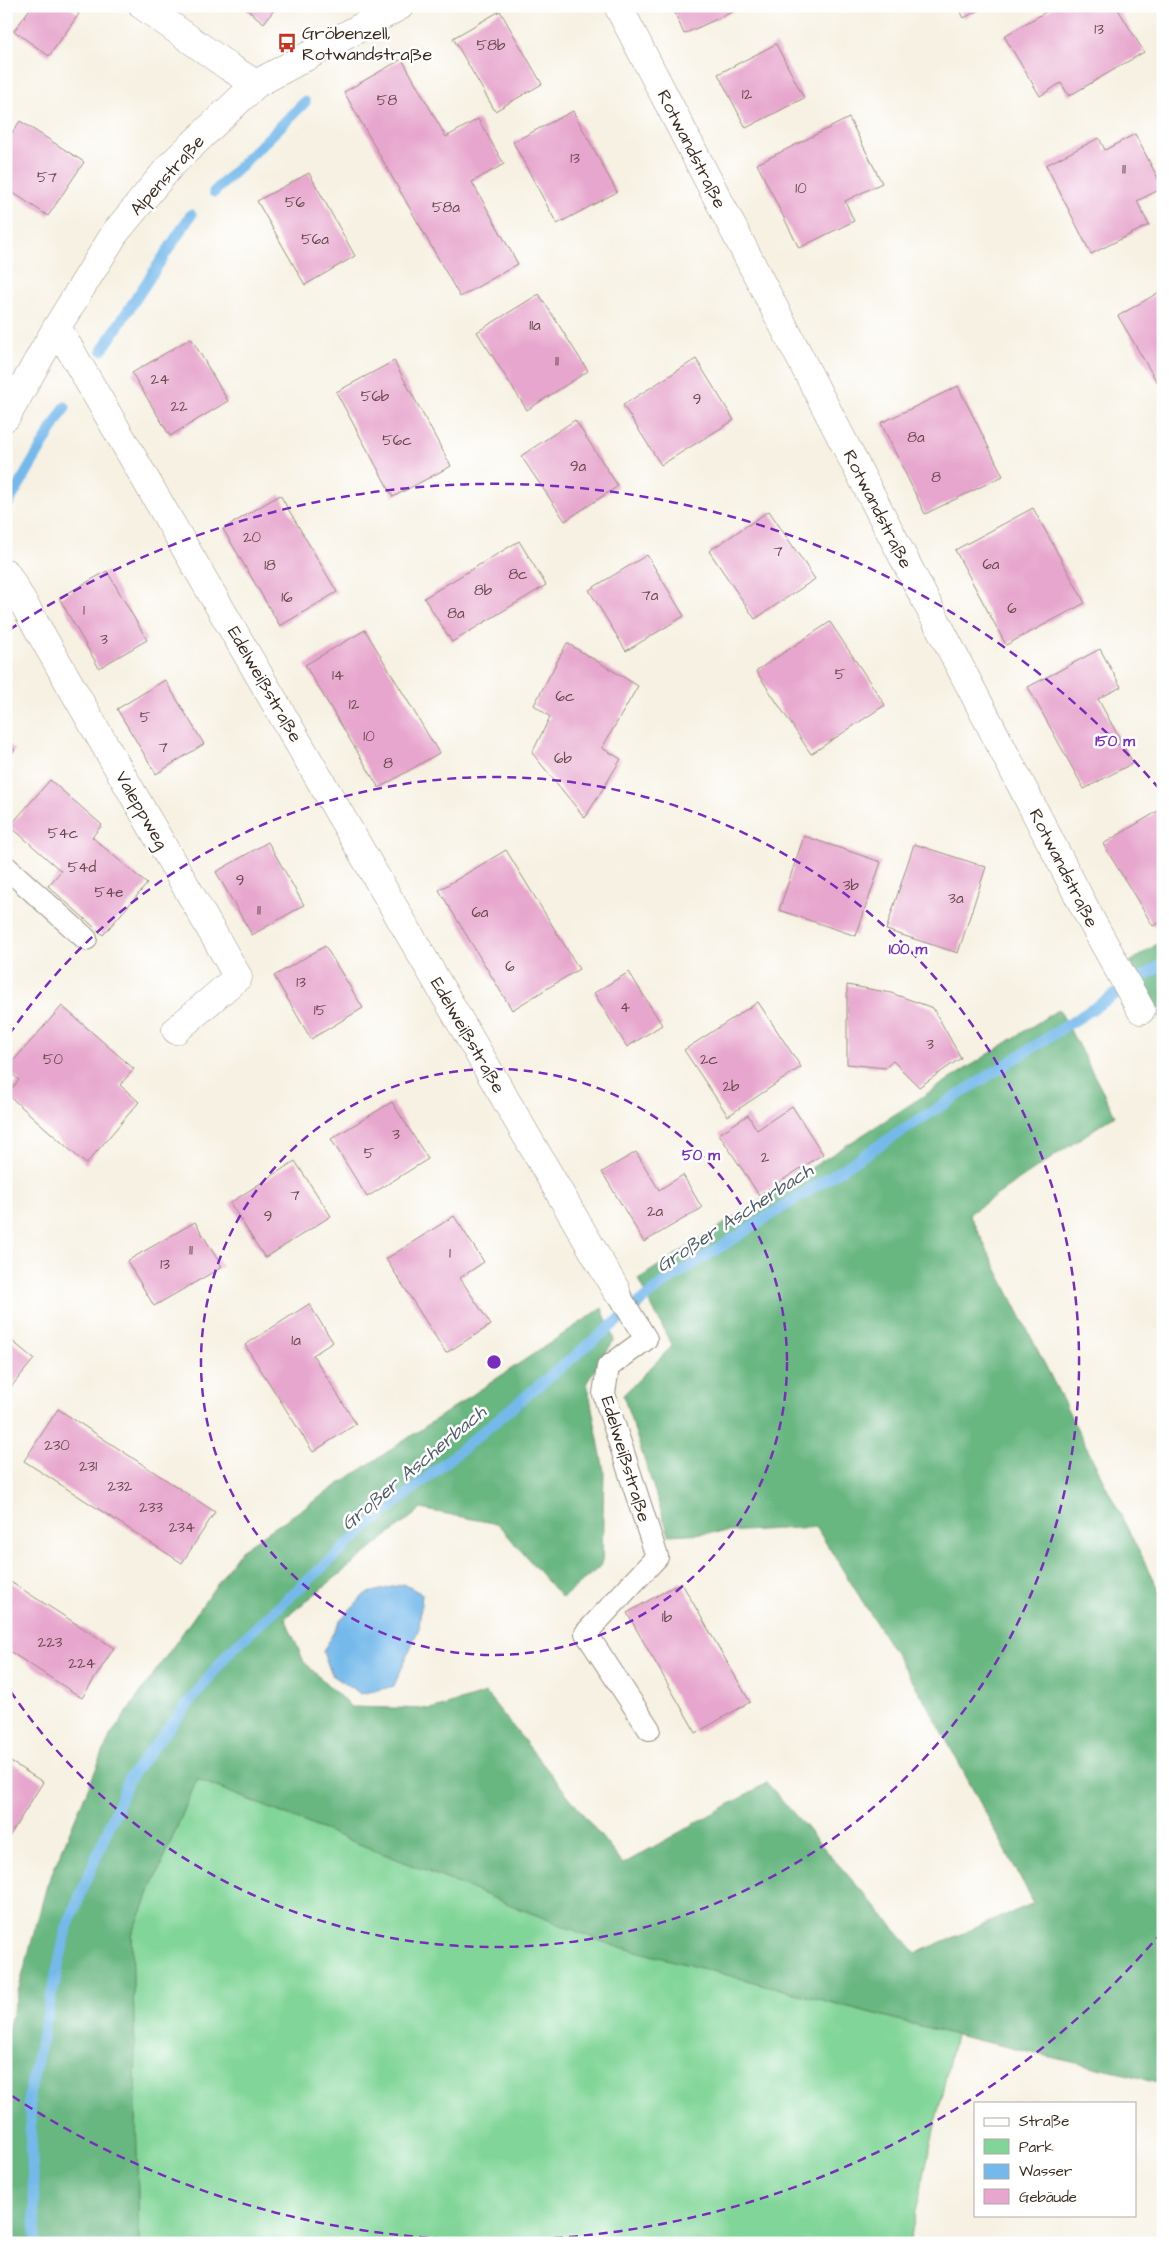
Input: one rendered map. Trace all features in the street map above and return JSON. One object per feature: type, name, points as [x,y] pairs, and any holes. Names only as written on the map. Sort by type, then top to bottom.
[{"type":"street","points":[[143,6],[229,68],[256,84]]},
{"type":"street","name":"Alpenstraße","points":[[6,417],[57,327],[122,225],[171,165],[256,84],[400,6]]},
{"type":"street","name":"Rotwandstraße","points":[[618,6],[1116,968],[1137,1003]]},
{"type":"street","name":"Edelweißstraße","points":[[57,327],[616,1290]]},
{"type":"street","name":"Valeppweg","points":[[6,573],[238,977],[176,1030]]},
{"type":"lane","points":[[6,867],[86,939]]},
{"type":"lane","name":"Edelweißstraße","points":[[616,1290],[646,1339],[608,1367],[604,1394],[657,1558],[586,1633],[649,1729]]},
{"type":"green space","points":[[1163,940],[1163,1024],[1130,962]]},
{"type":"green space","points":[[1059,1009],[1115,1115],[969,1214],[1163,1599],[1163,2083],[955,2035],[606,1943],[197,1779],[132,1935],[139,2243],[6,2243],[6,2036],[47,1885],[110,1736],[241,1550],[602,1308],[614,1340],[587,1382],[604,1471],[602,1565],[562,1598],[498,1524],[421,1509],[285,1618],[304,1662],[351,1707],[434,1709],[486,1693],[623,1864],[767,1783],[916,1953],[1034,1903],[928,1706],[816,1527],[669,1535],[623,1395],[672,1346],[638,1279]]},
{"type":"green space","points":[[197,1779],[606,1943],[955,2035],[909,2243],[139,2243],[132,1935]]},
{"type":"water","points":[[404,1584],[422,1594],[419,1628],[394,1686],[361,1694],[332,1675],[323,1652],[340,1620],[365,1594]]},
{"type":"building","points":[[32,6],[68,6],[79,14],[49,56],[14,31]]},
{"type":"building","points":[[242,6],[277,6],[264,23]]},
{"type":"building","points":[[672,6],[740,6],[741,8],[684,34]]},
{"type":"building","points":[[958,6],[986,6],[964,18]]},
{"type":"building","points":[[1056,6],[1116,6],[1144,52],[1069,96],[1061,83],[1040,96],[1004,36]]},
{"type":"building","points":[[500,11],[542,84],[495,111],[453,38]]},
{"type":"building","points":[[776,44],[804,98],[746,128],[718,74]]},
{"type":"building","points":[[402,59],[446,137],[478,119],[504,164],[472,182],[518,264],[460,297],[344,92]]},
{"type":"building","points":[[573,111],[617,192],[557,224],[513,142]]},
{"type":"building","points":[[849,118],[882,183],[845,201],[854,221],[799,248],[757,164]]},
{"type":"building","points":[[20,121],[84,162],[48,216],[6,188],[6,142]]},
{"type":"building","points":[[1135,134],[1163,188],[1137,201],[1149,225],[1091,254],[1046,165],[1099,138],[1105,150]]},
{"type":"building","points":[[309,173],[355,256],[305,285],[257,201]]},
{"type":"building","points":[[1163,290],[1163,379],[1157,382],[1118,316]]},
{"type":"building","points":[[539,294],[588,371],[527,410],[477,332]]},
{"type":"building","points":[[191,338],[228,401],[170,436],[132,373]]},
{"type":"building","points":[[696,359],[734,420],[661,465],[623,405]]},
{"type":"building","points":[[394,361],[451,466],[393,497],[336,392]]},
{"type":"building","points":[[958,386],[1003,476],[925,514],[881,423]]},
{"type":"building","points":[[575,420],[618,486],[565,521],[521,456]]},
{"type":"building","points":[[280,495],[337,592],[280,626],[223,529]]},
{"type":"building","points":[[1033,508],[1085,603],[1006,645],[955,550]]},
{"type":"building","points":[[769,511],[815,579],[755,619],[709,551]]},
{"type":"building","points":[[519,541],[546,585],[452,642],[424,598]]},
{"type":"building","points":[[647,555],[684,616],[626,651],[589,590]]},
{"type":"building","points":[[107,571],[147,640],[99,668],[59,598]]},
{"type":"building","points":[[830,622],[885,705],[811,754],[756,671]]},
{"type":"building","points":[[365,630],[439,753],[379,788],[305,665]]},
{"type":"building","points":[[567,643],[638,686],[602,748],[621,759],[585,818],[532,753],[550,717],[534,705]]},
{"type":"building","points":[[1100,649],[1121,687],[1098,699],[1133,763],[1084,789],[1028,687]]},
{"type":"building","points":[[165,680],[204,744],[156,774],[117,709]]},
{"type":"building","points":[[6,742],[15,750],[6,759]]},
{"type":"building","points":[[50,780],[102,825],[92,837],[147,884],[103,935],[48,886],[61,871],[10,826]]},
{"type":"building","points":[[1163,808],[1163,921],[1153,926],[1103,844]]},
{"type":"building","points":[[804,836],[881,862],[856,936],[779,910]]},
{"type":"building","points":[[268,842],[304,905],[252,935],[216,872]]},
{"type":"building","points":[[914,844],[986,867],[958,953],[886,930]]},
{"type":"building","points":[[506,850],[579,969],[512,1010],[439,890]]},
{"type":"building","points":[[325,946],[363,1008],[311,1039],[274,976]]},
{"type":"building","points":[[629,972],[662,1025],[627,1047],[594,993]]},
{"type":"building","points":[[847,985],[891,993],[933,1008],[961,1058],[919,1087],[893,1061],[885,1068],[847,1064]]},
{"type":"building","points":[[758,1002],[801,1067],[728,1116],[684,1050]]},
{"type":"building","points":[[62,1006],[134,1069],[120,1085],[139,1102],[86,1164],[7,1094],[19,1080],[6,1069]]},
{"type":"building","points":[[392,1102],[428,1159],[367,1197],[331,1139]]},
{"type":"building","points":[[792,1106],[823,1154],[759,1195],[719,1134],[748,1115],[757,1130]]},
{"type":"building","points":[[636,1152],[659,1190],[683,1175],[702,1208],[644,1242],[602,1172]]},
{"type":"building","points":[[295,1161],[331,1216],[265,1258],[230,1203]]},
{"type":"building","points":[[454,1216],[484,1262],[460,1278],[491,1325],[446,1353],[386,1259]]},
{"type":"building","points":[[195,1222],[222,1267],[154,1306],[127,1261]]},
{"type":"building","points":[[309,1304],[333,1342],[313,1355],[356,1424],[313,1452],[245,1345]]},
{"type":"building","points":[[6,1336],[34,1359],[6,1393]]},
{"type":"building","points":[[58,1409],[215,1512],[182,1563],[24,1461]]},
{"type":"building","points":[[6,1579],[114,1648],[82,1698],[6,1649]]},
{"type":"building","points":[[681,1582],[750,1702],[696,1733],[627,1613]]},
{"type":"building","points":[[6,1759],[43,1782],[9,1837],[6,1836]]},
{"type":"waterway","points":[[214,192],[305,102]]},
{"type":"waterway","points":[[102,350],[191,215]]},
{"type":"waterway","points":[[6,507],[65,407]]},
{"type":"waterway","name":"Großer Ascherbach","points":[[36,2243],[29,2095],[67,1927],[129,1778],[230,1651],[367,1527],[661,1285],[1163,964]]},
{"type":"place","name":"Gröbenzell, Rotwandstraße","points":[[287,43]]}]
